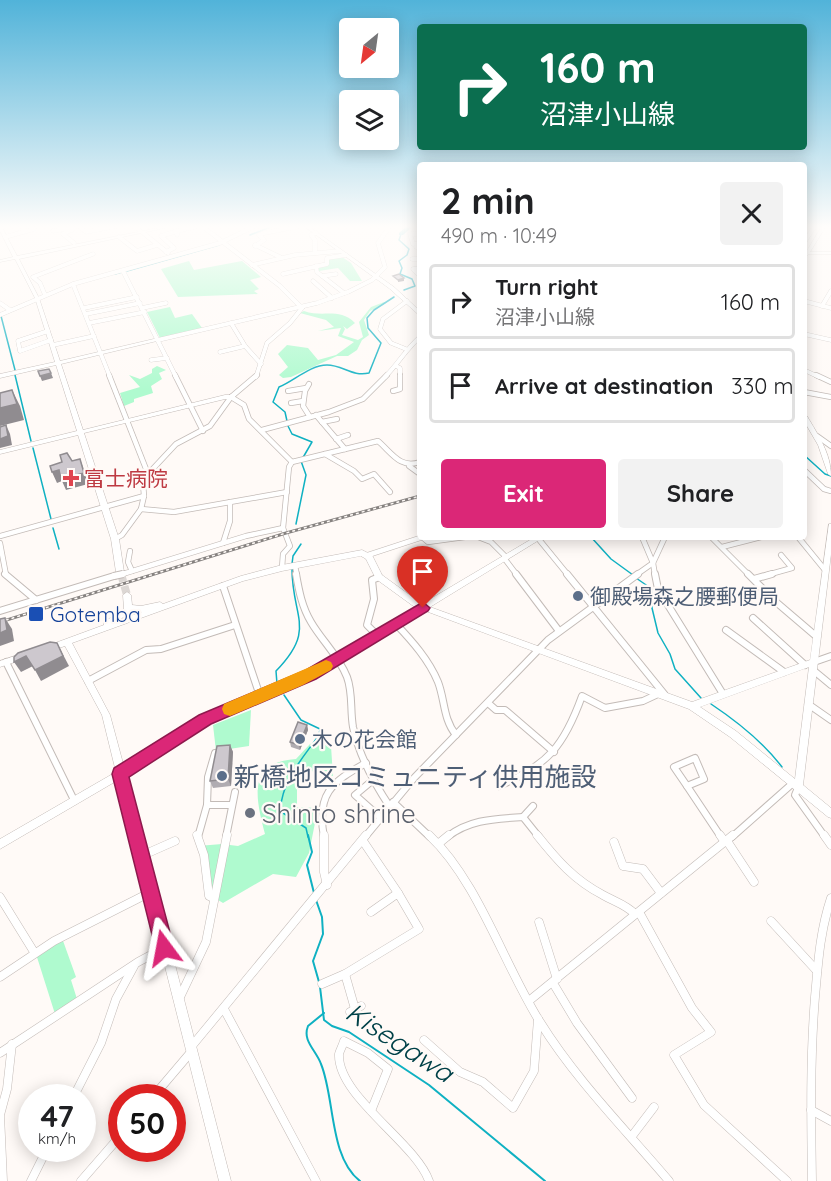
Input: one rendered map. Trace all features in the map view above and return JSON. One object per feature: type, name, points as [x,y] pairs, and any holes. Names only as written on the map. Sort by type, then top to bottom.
[{"type":"street","points":[[28,281],[37,298],[52,342],[105,506],[123,573]]},
{"type":"street","points":[[38,281],[45,295]]},
{"type":"street","points":[[0,315],[37,298],[84,281]]},
{"type":"street","points":[[128,281],[203,431]]},
{"type":"street","points":[[271,281],[302,308]]},
{"type":"street","points":[[313,281],[332,298]]},
{"type":"street","points":[[328,281],[344,293]]},
{"type":"street","points":[[0,376],[302,308],[344,293],[366,281]]},
{"type":"street","points":[[381,281],[417,311]]},
{"type":"street","points":[[73,284],[148,474]]},
{"type":"street","points":[[822,306],[831,291]]},
{"type":"street","points":[[84,308],[137,297]]},
{"type":"street","points":[[406,301],[383,320],[380,329],[391,343],[406,349]]},
{"type":"street","points":[[807,302],[831,308]]},
{"type":"street","points":[[0,303],[10,310]]},
{"type":"street","points":[[86,315],[140,303]]},
{"type":"street","points":[[89,323],[166,303]]},
{"type":"street","points":[[115,539],[123,535],[141,509],[144,496],[143,483],[148,474],[176,444],[203,431],[217,420],[231,397],[256,377],[267,344],[290,323],[302,308]]},
{"type":"street","points":[[231,323],[245,346],[261,364]]},
{"type":"street","points":[[48,331],[18,341],[21,351],[52,342],[94,336]]},
{"type":"street","points":[[807,335],[831,340]]},
{"type":"street","points":[[262,430],[363,399],[396,366],[406,349],[417,341]]},
{"type":"street","points":[[220,352],[245,346]]},
{"type":"street","points":[[151,360],[167,358]]},
{"type":"street","points":[[393,392],[400,389],[402,376],[400,368],[396,366]]},
{"type":"street","points":[[807,371],[831,382]]},
{"type":"street","points":[[288,391],[308,386],[303,406],[322,422],[345,449]]},
{"type":"street","points":[[807,393],[831,397]]},
{"type":"street","points":[[0,452],[231,397],[244,405],[249,419],[294,461]]},
{"type":"street","points":[[291,403],[303,401]]},
{"type":"street","points":[[322,422],[337,419]]},
{"type":"street","points":[[807,421],[817,436],[831,474]]},
{"type":"street","points":[[336,439],[348,435]]},
{"type":"street","points":[[817,436],[831,446]]},
{"type":"street","points":[[417,472],[402,464],[378,441],[294,461],[289,466],[284,528],[290,546],[283,554],[305,610],[347,676],[352,694],[353,728],[374,780],[392,805],[438,844],[458,867],[538,1019],[557,1049],[669,1181]]},
{"type":"street","points":[[325,454],[348,467],[362,479],[374,474],[390,492]]},
{"type":"street","points":[[408,466],[417,463]]},
{"type":"street","points":[[807,473],[824,489],[831,491]]},
{"type":"street","points":[[141,509],[174,512],[287,492]]},
{"type":"street","points":[[0,536],[144,496]]},
{"type":"street","points":[[223,543],[230,521],[230,502]]},
{"type":"street","points":[[831,526],[827,569],[811,665],[808,704],[795,786],[795,795],[831,845]]},
{"type":"street","points":[[0,611],[223,543],[284,528]]},
{"type":"street","points":[[38,651],[104,626],[288,567],[350,554],[368,555],[417,539]]},
{"type":"street","points":[[426,540],[428,542],[443,540]]},
{"type":"street","points":[[486,540],[491,542],[505,558],[559,631]]},
{"type":"street","points":[[0,844],[120,774],[205,720],[304,678],[338,659],[533,540]]},
{"type":"street","points":[[540,540],[662,694]]},
{"type":"street","points":[[643,540],[653,563],[658,589],[723,693]]},
{"type":"street","points":[[163,1084],[381,818],[456,735],[559,631],[653,563],[664,540]]},
{"type":"street","points":[[714,540],[776,602],[817,637]]},
{"type":"street","points":[[722,548],[750,540]]},
{"type":"street","points":[[801,540],[827,569]]},
{"type":"street","points":[[0,543],[5,574],[36,600]]},
{"type":"street","points":[[123,573],[130,551]]},
{"type":"street","points":[[368,555],[379,578],[423,608],[692,706],[733,734],[831,814]]},
{"type":"street","points":[[754,579],[792,568],[781,555]]},
{"type":"street","points":[[120,560],[129,558]]},
{"type":"street","points":[[377,636],[367,625],[374,599],[372,580],[379,578]]},
{"type":"street","points":[[224,586],[235,626],[260,696]]},
{"type":"street","points":[[127,595],[129,608]]},
{"type":"street","points":[[104,626],[129,608],[141,609],[165,603],[176,604]]},
{"type":"street","points":[[753,618],[811,665],[831,685]]},
{"type":"street","points":[[396,624],[407,635],[437,681],[448,726],[456,735]]},
{"type":"street","points":[[88,681],[146,650],[161,649],[235,626]]},
{"type":"street","points":[[726,630],[784,672]]},
{"type":"street","points":[[67,641],[106,715],[225,1181]]},
{"type":"street","points":[[27,655],[3,663],[74,800]]},
{"type":"street","points":[[692,706],[831,656]]},
{"type":"street","points":[[499,786],[529,774],[542,765],[554,752],[570,730],[582,696],[605,708],[662,694]]},
{"type":"street","points":[[488,703],[496,710],[505,711],[554,752]]},
{"type":"street","points":[[808,704],[831,720]]},
{"type":"street","points":[[213,898],[209,896],[204,855],[197,834],[207,805],[207,777],[215,753]]},
{"type":"street","points":[[686,786],[704,779],[695,758],[674,766],[686,786],[754,882]]},
{"type":"street","points":[[327,885],[323,879],[325,848],[320,818],[321,802],[331,786],[342,776],[366,763]]},
{"type":"street","points":[[374,780],[355,795],[381,818]]},
{"type":"street","points":[[530,1000],[726,841],[757,815],[762,807],[795,786]]},
{"type":"street","points":[[178,1001],[206,942],[235,792]]},
{"type":"street","points":[[207,805],[232,804]]},
{"type":"street","points":[[438,844],[460,827],[489,819],[523,817],[532,806]]},
{"type":"street","points":[[523,817],[564,867],[602,895],[637,913],[692,1008],[711,1032],[674,1056],[704,1105],[788,1181]]},
{"type":"street","points":[[141,856],[175,841]]},
{"type":"street","points":[[322,984],[345,974],[419,929],[363,841]]},
{"type":"street","points":[[614,842],[623,866],[643,869],[661,894]]},
{"type":"street","points":[[0,977],[64,934],[151,892]]},
{"type":"street","points":[[371,912],[398,893]]},
{"type":"street","points":[[0,897],[34,952]]},
{"type":"street","points":[[812,1181],[810,1058],[823,923],[831,898]]},
{"type":"street","points":[[771,921],[817,971]]},
{"type":"street","points":[[539,922],[555,981],[577,1023],[632,1098]]},
{"type":"street","points":[[0,1053],[135,963],[164,948]]},
{"type":"street","points":[[81,1084],[101,1043],[116,999],[135,963]]},
{"type":"street","points":[[345,974],[355,1009]]},
{"type":"street","points":[[224,1009],[316,1181]]},
{"type":"street","points":[[424,1040],[460,1072],[483,1082],[513,1108],[534,1071],[538,1019]]},
{"type":"street","points":[[371,1111],[388,1069],[368,1053],[344,1041],[338,1048],[338,1059],[349,1082],[371,1111],[399,1143],[423,1166],[429,1181]]},
{"type":"street","points":[[3,1181],[0,1115],[8,1089],[12,1044]]},
{"type":"street","points":[[632,1136],[654,1107]]},
{"type":"street","points":[[811,1110],[830,1118]]},
{"type":"street","points":[[81,1181],[108,1150]]},
{"type":"street","points":[[31,1181],[40,1162]]},
{"type":"green space","points":[[168,281],[251,281],[259,289],[254,291],[258,294],[178,297]]},
{"type":"green space","points":[[386,303],[370,311],[364,320],[369,335],[362,340],[357,350],[348,356],[337,356],[291,377],[283,378],[279,375],[288,367],[278,354],[287,345],[308,348],[318,360],[336,355],[354,342],[338,336],[341,328],[318,331],[334,327],[326,320],[300,313],[304,311],[343,315],[355,323],[347,329],[343,326],[345,329],[342,335],[358,340],[363,337],[359,322],[371,307]]},
{"type":"green space","points":[[170,307],[175,318],[192,314],[202,328],[160,338],[147,312]]},
{"type":"green space","points":[[157,366],[166,370],[159,373],[162,379],[151,386],[153,393],[134,399],[134,402],[124,406],[120,393],[140,387],[129,375],[140,379],[152,373],[152,369]]},
{"type":"green space","points":[[251,710],[249,746],[216,751],[213,725]]},
{"type":"green space","points":[[323,738],[331,746],[333,776],[311,771],[297,780],[297,807],[318,808],[309,853],[296,877],[273,874],[223,903],[210,895],[198,846],[222,844],[238,846],[265,834],[258,796],[258,784],[262,775],[269,767],[296,759],[310,744]]},
{"type":"green space","points":[[62,938],[76,977],[71,980],[77,999],[55,1014],[36,954]]},
{"type":"building","points":[[49,369],[51,373],[40,376],[38,371]]},
{"type":"building","points":[[12,390],[17,404],[0,408],[0,393]]},
{"type":"building","points":[[6,425],[8,436],[0,439],[0,427]]},
{"type":"building","points":[[67,453],[72,461],[80,459],[84,473],[61,479],[59,470],[52,472],[50,466],[62,462],[60,455]]},
{"type":"building","points":[[5,618],[7,630],[0,633],[0,619]]},
{"type":"building","points":[[50,642],[57,643],[63,656],[35,670],[26,656],[14,662],[14,657],[18,653]]},
{"type":"building","points":[[298,722],[307,725],[299,745],[290,742]]},
{"type":"building","name":"新橋地区コミュニティ供用施設","points":[[230,745],[228,779],[210,781],[217,746]]},
{"type":"waterway","name":"Kisegawa","points":[[404,290],[415,286],[413,281]]},
{"type":"waterway","name":"Kisegawa","points":[[287,421],[285,412],[273,402],[279,387],[308,370],[327,365],[363,374],[369,373],[381,343],[368,328],[367,318],[374,310],[394,297]]},
{"type":"waterway","points":[[1,316],[15,370]]},
{"type":"waterway","points":[[15,375],[31,441]]},
{"type":"waterway","name":"Kisegawa","points":[[288,426],[292,434],[312,442],[301,461],[306,475],[296,524]]},
{"type":"waterway","points":[[33,448],[51,519]]},
{"type":"waterway","points":[[807,458],[825,474],[831,476]]},
{"type":"waterway","points":[[53,528],[59,549]]},
{"type":"waterway","points":[[594,540],[611,559],[633,575]]},
{"type":"waterway","name":"Kisegawa","points":[[292,564],[293,556],[301,544]]},
{"type":"waterway","name":"Kisegawa","points":[[277,684],[276,671],[296,644],[299,633],[292,569]]},
{"type":"waterway","points":[[636,578],[652,589],[652,608],[658,633],[670,654],[675,669],[701,698]]},
{"type":"waterway","name":"Kisegawa","points":[[284,695],[301,720],[320,729],[319,735],[289,779],[280,811],[306,828],[308,837]]},
{"type":"waterway","points":[[711,704],[750,733],[782,767]]},
{"type":"waterway","name":"Kisegawa","points":[[308,835],[312,852],[307,865],[314,893]]},
{"type":"waterway","name":"Kisegawa","points":[[316,900],[322,917],[323,934],[313,961],[319,982]]},
{"type":"waterway","name":"Kisegawa","points":[[320,987],[323,1014]]},
{"type":"waterway","name":"Kisegawa","points":[[323,1014],[324,1020],[332,1026],[349,1032],[429,1085],[545,1181]]},
{"type":"waterway","points":[[323,1014],[308,1026],[307,1036],[319,1059],[325,1078],[334,1126],[343,1157],[350,1170],[360,1181]]},
{"type":"tunnel","points":[[121,574],[127,595]]},
{"type":"railway","points":[[0,622],[286,533],[417,497]]},
{"type":"slow traffic","points":[[230,709],[298,681],[326,666]]},
{"type":"place","name":"富士病院","points":[[71,478]]},
{"type":"place","name":"御殿場森之腰郵便局","points":[[578,596]]},
{"type":"place","name":"Gotemba","points":[[36,614]]},
{"type":"place","name":"木の花会館","points":[[300,739]]},
{"type":"place","name":"新橋地区コミュニティ供用施設","points":[[222,776]]},
{"type":"place","name":"Shinto shrine","points":[[250,813]]},
{"type":"route","points":[[164,948],[120,774],[171,739],[205,720],[298,681],[423,608]]}]
